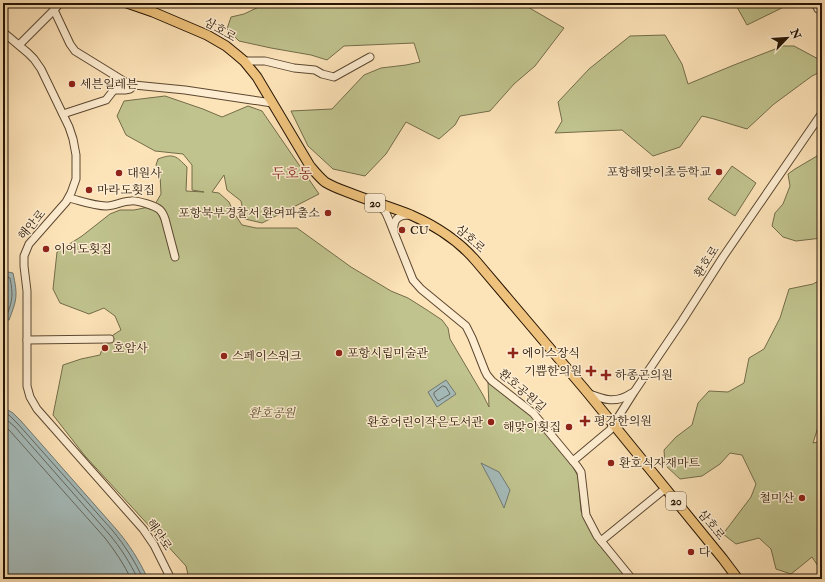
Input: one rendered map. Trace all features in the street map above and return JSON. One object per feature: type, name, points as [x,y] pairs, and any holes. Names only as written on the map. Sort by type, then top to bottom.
[{"type":"main road","name":"삼호로","points":[[127,3],[207,35],[231,50],[244,61],[257,77],[310,166],[320,178],[340,190],[411,215],[430,224],[449,236],[472,255],[666,488],[738,579]]},
{"type":"street","points":[[20,45],[60,3]]},
{"type":"street","points":[[815,3],[822,11]]},
{"type":"street","points":[[54,10],[70,44],[75,51],[127,83],[272,103]]},
{"type":"street","name":"해안로","points":[[3,32],[20,45],[38,63],[73,138],[76,155],[76,179],[69,198],[29,244],[24,256],[27,291],[26,340],[27,386],[29,395],[33,404],[142,529],[154,545],[171,579]]},
{"type":"street","points":[[244,61],[265,61],[294,68],[315,70],[322,74],[334,77],[370,57]]},
{"type":"street","points":[[63,114],[106,100],[113,91],[130,89],[134,85]]},
{"type":"street","name":"환호로","points":[[574,461],[606,434],[613,425],[723,257],[822,113]]},
{"type":"street","points":[[69,198],[101,206],[112,206],[127,201],[134,201],[158,209],[163,214],[165,219],[176,257]]},
{"type":"street","name":"환호공원길","points":[[378,204],[386,214],[394,230],[413,280],[466,326],[487,375],[492,381],[533,413],[574,461],[581,472],[586,515],[601,540],[632,579]]},
{"type":"street","points":[[394,230],[393,225],[396,219],[403,215],[411,215]]},
{"type":"street","points":[[26,340],[110,339]]},
{"type":"street","points":[[587,392],[598,397],[611,400],[622,399],[634,392]]},
{"type":"street","points":[[601,540],[666,488]]},
{"type":"green space","points":[[267,3],[521,3],[564,28],[535,66],[514,84],[490,111],[460,116],[455,125],[439,139],[406,122],[386,154],[365,176],[333,169],[308,146],[291,111],[332,109],[364,75],[381,68],[420,62],[414,43],[344,46],[327,60],[311,55],[239,41],[227,29],[231,17],[244,14]]},
{"type":"green space","points":[[746,3],[792,3],[747,25],[737,7]]},
{"type":"green space","points":[[665,35],[682,64],[688,84],[783,46],[794,46],[822,61],[822,71],[812,76],[774,104],[747,129],[702,116],[680,147],[653,156],[622,130],[555,133],[562,121],[558,102],[589,69],[630,36]]},
{"type":"green space","name":"환호공원","points":[[165,96],[222,117],[248,106],[262,111],[319,194],[262,223],[245,219],[241,201],[227,190],[224,175],[212,192],[219,193],[229,202],[242,225],[256,228],[297,228],[351,267],[391,291],[408,298],[442,320],[448,328],[450,339],[489,407],[488,382],[534,418],[567,457],[578,476],[581,511],[596,538],[629,579],[189,579],[186,566],[85,456],[53,415],[63,365],[100,355],[108,340],[121,330],[115,316],[104,308],[89,314],[60,303],[53,289],[57,252],[82,236],[110,214],[120,210],[134,210],[154,206],[161,194],[160,174],[156,165],[158,159],[171,156],[180,160],[187,167],[186,191],[204,192],[192,190],[192,165],[183,154],[155,151],[126,135],[117,116],[124,101]]},
{"type":"green space","points":[[822,142],[822,238],[796,241],[783,237],[772,226],[775,213],[783,204],[790,186],[788,174],[817,156]]},
{"type":"green space","points":[[732,166],[756,183],[735,216],[708,199]]},
{"type":"green space","points":[[822,279],[822,419],[813,443],[822,441],[822,579],[817,579],[818,566],[812,557],[791,574],[776,569],[771,549],[759,538],[736,544],[723,534],[751,497],[756,484],[742,455],[730,453],[720,464],[702,476],[680,479],[665,465],[664,450],[676,437],[692,425],[698,403],[709,391],[728,392],[744,383],[749,358],[764,349],[780,318],[789,289],[813,284]]},
{"type":"water","points":[[3,271],[13,273],[16,287],[14,307],[9,320],[3,320]]},
{"type":"water","points":[[446,380],[456,394],[437,407],[428,392]]},
{"type":"water","points":[[3,407],[13,413],[21,421],[116,529],[134,552],[148,579],[3,579]]},
{"type":"water","points":[[481,463],[499,472],[510,490],[504,508],[494,487]]},
{"type":"place","name":"세븐일레븐","points":[[72,84]]},
{"type":"place","name":"포항해맞이초등학교","points":[[719,172]]},
{"type":"place","name":"대원사","points":[[119,173]]},
{"type":"place","name":"마라도횟집","points":[[89,190]]},
{"type":"place","name":"포항북부경찰서 환여파출소","points":[[328,213]]},
{"type":"place","name":"CU","points":[[402,230]]},
{"type":"place","name":"이어도횟집","points":[[46,249]]},
{"type":"place","name":"호암사","points":[[105,348]]},
{"type":"place","name":"포항시립미술관","points":[[339,353]]},
{"type":"place","name":"에이스장식","points":[[513,353]]},
{"type":"place","name":"스페이스워크","points":[[224,356]]},
{"type":"place","name":"기쁨한의원","points":[[591,371]]},
{"type":"place","name":"하종곤의원","points":[[606,375]]},
{"type":"place","name":"평강한의원","points":[[585,421]]},
{"type":"place","name":"환호어린이작은도서관","points":[[491,422]]},
{"type":"place","name":"해맞이횟집","points":[[569,427]]},
{"type":"place","name":"환호식자재마트","points":[[611,463]]},
{"type":"place","name":"철미산","points":[[802,498]]},
{"type":"place","name":"다","points":[[691,552]]},
{"type":"district","name":"두호동","points":[[292,173]]}]
